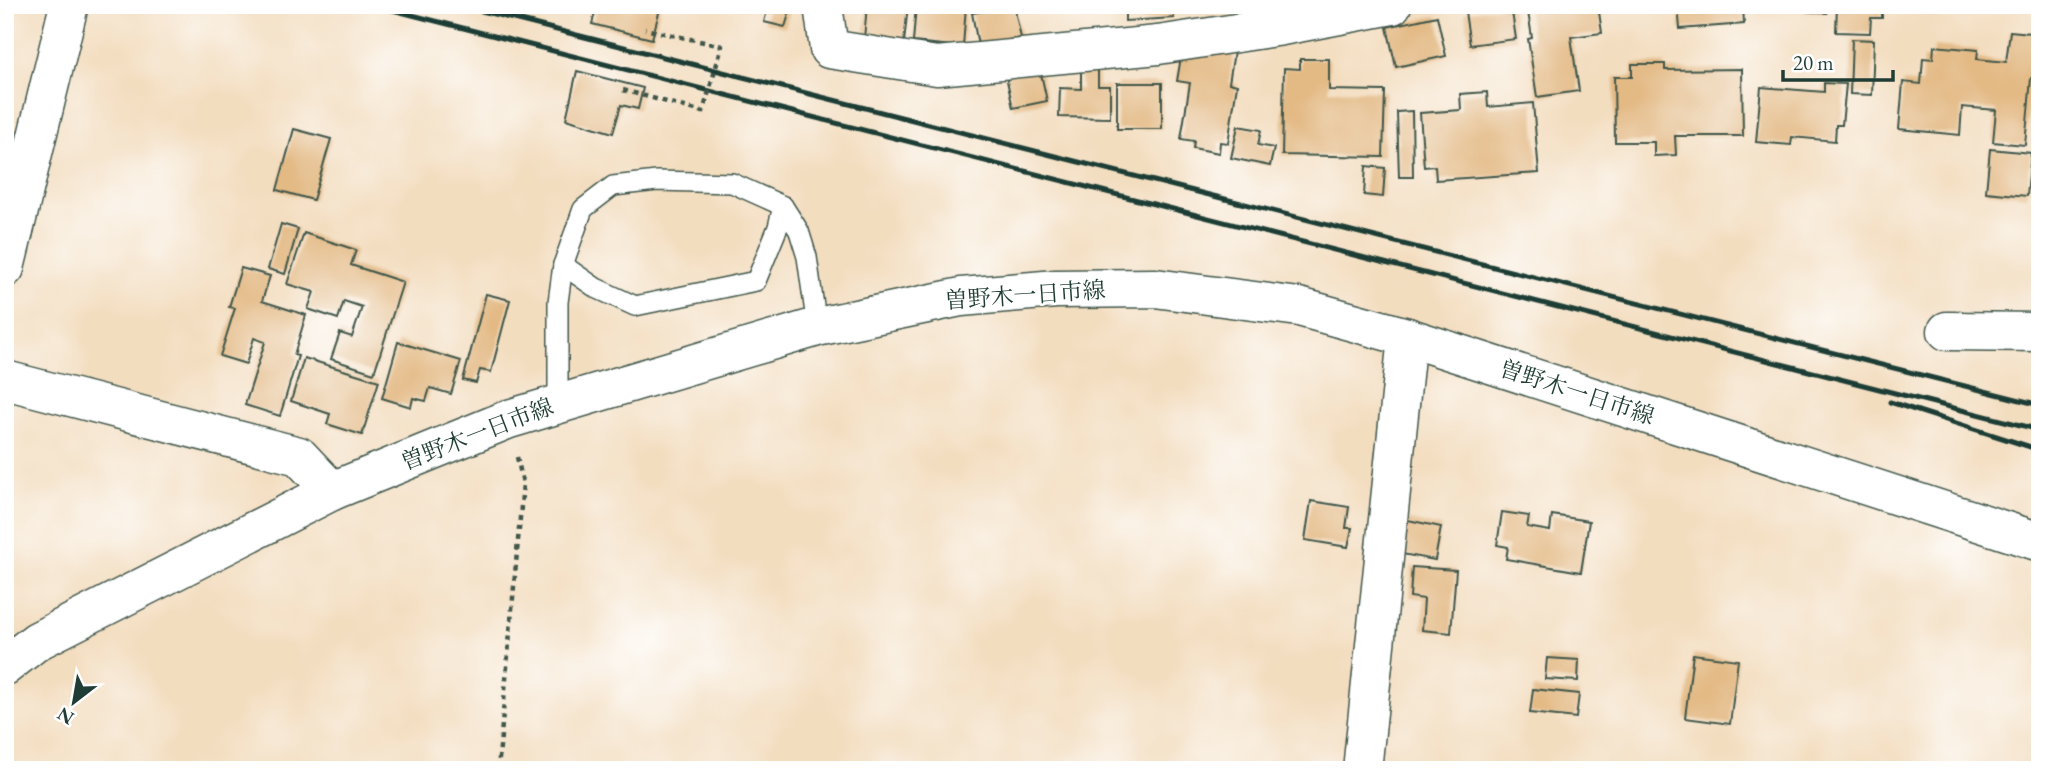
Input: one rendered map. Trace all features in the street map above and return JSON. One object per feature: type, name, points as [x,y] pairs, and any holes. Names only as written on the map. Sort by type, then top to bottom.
[{"type":"main road","points":[[5,268],[69,5]]},
{"type":"main road","points":[[823,5],[830,49],[937,66],[1158,45],[1276,27],[1392,5]]},
{"type":"main road","name":"曽野木一日市線","points":[[5,666],[37,640],[332,491],[509,419],[558,402],[817,327],[961,297],[1056,289],[1154,288],[1299,307],[1406,337],[2040,542]]},
{"type":"main road","points":[[1947,331],[2040,332]]},
{"type":"main road","points":[[1362,770],[1406,337]]},
{"type":"main road","points":[[5,380],[299,456],[332,491]]},
{"type":"lane","points":[[558,402],[558,302],[563,265],[583,209],[613,186],[657,181],[732,183],[783,206],[799,231],[807,257],[817,327]]},
{"type":"lane","points":[[563,265],[596,288],[635,306],[756,281],[778,227],[783,206]]},
{"type":"path","points":[[623,90],[703,112],[722,46],[645,29]]},
{"type":"path","points":[[498,770],[523,483],[509,419]]},
{"type":"building","points":[[597,5],[661,5],[652,39],[592,24]]},
{"type":"building","points":[[867,5],[908,5],[904,43],[864,39]]},
{"type":"building","points":[[916,5],[966,5],[963,47],[913,42]]},
{"type":"building","points":[[1125,5],[1173,5],[1174,18],[1125,21]]},
{"type":"building","points":[[1511,5],[1516,39],[1470,45],[1465,12]]},
{"type":"building","points":[[1527,5],[1598,5],[1602,33],[1571,37],[1579,91],[1537,97],[1528,39],[1532,38]]},
{"type":"building","points":[[1678,5],[1743,5],[1744,24],[1680,29]]},
{"type":"building","points":[[1805,5],[1827,5],[1827,13],[1804,11]]},
{"type":"building","points":[[1837,5],[1882,5],[1882,18],[1871,18],[1870,33],[1836,32]]},
{"type":"building","points":[[1014,6],[1021,38],[978,45],[972,13]]},
{"type":"building","points":[[768,7],[790,11],[785,27],[764,22]]},
{"type":"building","points":[[1437,16],[1446,56],[1396,67],[1387,27]]},
{"type":"building","points":[[2010,31],[2040,34],[2040,79],[2031,78],[2025,145],[1993,142],[1996,110],[1962,107],[1960,135],[1899,129],[1903,82],[1921,84],[1923,58],[1933,59],[1934,46],[1978,50],[1977,59],[2006,62]]},
{"type":"building","points":[[1852,39],[1874,40],[1872,95],[1850,94]]},
{"type":"building","points":[[1182,51],[1234,52],[1229,83],[1237,85],[1228,143],[1220,142],[1219,153],[1193,148],[1194,141],[1181,139],[1190,83],[1177,81]]},
{"type":"building","points":[[1300,59],[1329,59],[1329,90],[1385,91],[1383,157],[1282,155],[1284,68],[1300,69]]},
{"type":"building","points":[[1632,64],[1665,64],[1665,70],[1742,69],[1743,136],[1675,136],[1676,155],[1654,156],[1654,142],[1615,142],[1614,77],[1632,77]]},
{"type":"building","points":[[1081,67],[1098,68],[1098,86],[1110,86],[1110,118],[1059,117],[1060,88],[1081,89]]},
{"type":"building","points":[[1040,69],[1047,101],[1013,108],[1006,76]]},
{"type":"building","points":[[577,71],[643,88],[638,109],[621,105],[613,133],[566,119]]},
{"type":"building","points":[[1117,83],[1162,83],[1162,129],[1117,129]]},
{"type":"building","points":[[1824,83],[1846,84],[1842,125],[1836,125],[1835,141],[1792,137],[1791,145],[1756,142],[1761,87],[1824,92]]},
{"type":"building","points":[[1487,92],[1488,107],[1533,103],[1539,173],[1436,180],[1435,166],[1424,167],[1420,113],[1461,110],[1460,94]]},
{"type":"building","points":[[1412,111],[1413,177],[1399,177],[1397,112]]},
{"type":"building","points":[[1238,126],[1261,130],[1258,145],[1274,148],[1270,166],[1231,158]]},
{"type":"building","points":[[294,129],[331,139],[313,200],[277,190]]},
{"type":"building","points":[[1990,149],[2031,153],[2027,196],[1986,192]]},
{"type":"building","points":[[1366,166],[1385,168],[1383,197],[1364,195]]},
{"type":"building","points":[[281,224],[298,229],[285,274],[268,269]]},
{"type":"building","points":[[304,233],[356,250],[351,265],[403,282],[374,373],[331,359],[340,333],[352,337],[362,307],[344,301],[338,319],[308,309],[314,292],[287,284]]},
{"type":"building","points":[[241,268],[270,276],[262,301],[306,315],[294,355],[298,356],[280,416],[245,405],[265,342],[254,338],[246,364],[220,356],[235,308],[229,307]]},
{"type":"building","points":[[486,294],[510,300],[491,372],[480,370],[476,383],[463,380]]},
{"type":"building","points":[[398,342],[461,361],[451,394],[430,388],[426,401],[413,398],[411,407],[382,398]]},
{"type":"building","points":[[304,358],[379,381],[362,435],[327,424],[330,414],[291,401]]},
{"type":"building","points":[[1311,501],[1349,507],[1346,528],[1352,528],[1348,547],[1305,540]]},
{"type":"building","points":[[1502,512],[1529,516],[1527,527],[1550,531],[1552,515],[1589,521],[1581,572],[1506,559],[1508,547],[1497,545]]},
{"type":"building","points":[[1408,520],[1441,527],[1435,560],[1402,554]]},
{"type":"building","points":[[1412,567],[1456,570],[1451,633],[1422,630],[1424,599],[1410,597]]},
{"type":"building","points":[[1693,654],[1738,660],[1730,724],[1685,718]]},
{"type":"building","points":[[1547,658],[1579,660],[1578,681],[1545,679]]},
{"type":"building","points":[[2040,674],[2040,711],[2033,709]]},
{"type":"building","points":[[1533,689],[1579,694],[1576,718],[1530,713]]},
{"type":"railway","points":[[373,5],[2040,430]]},
{"type":"railway","points":[[458,5],[2040,405]]},
{"type":"railway","points":[[1890,402],[2040,450]]}]
